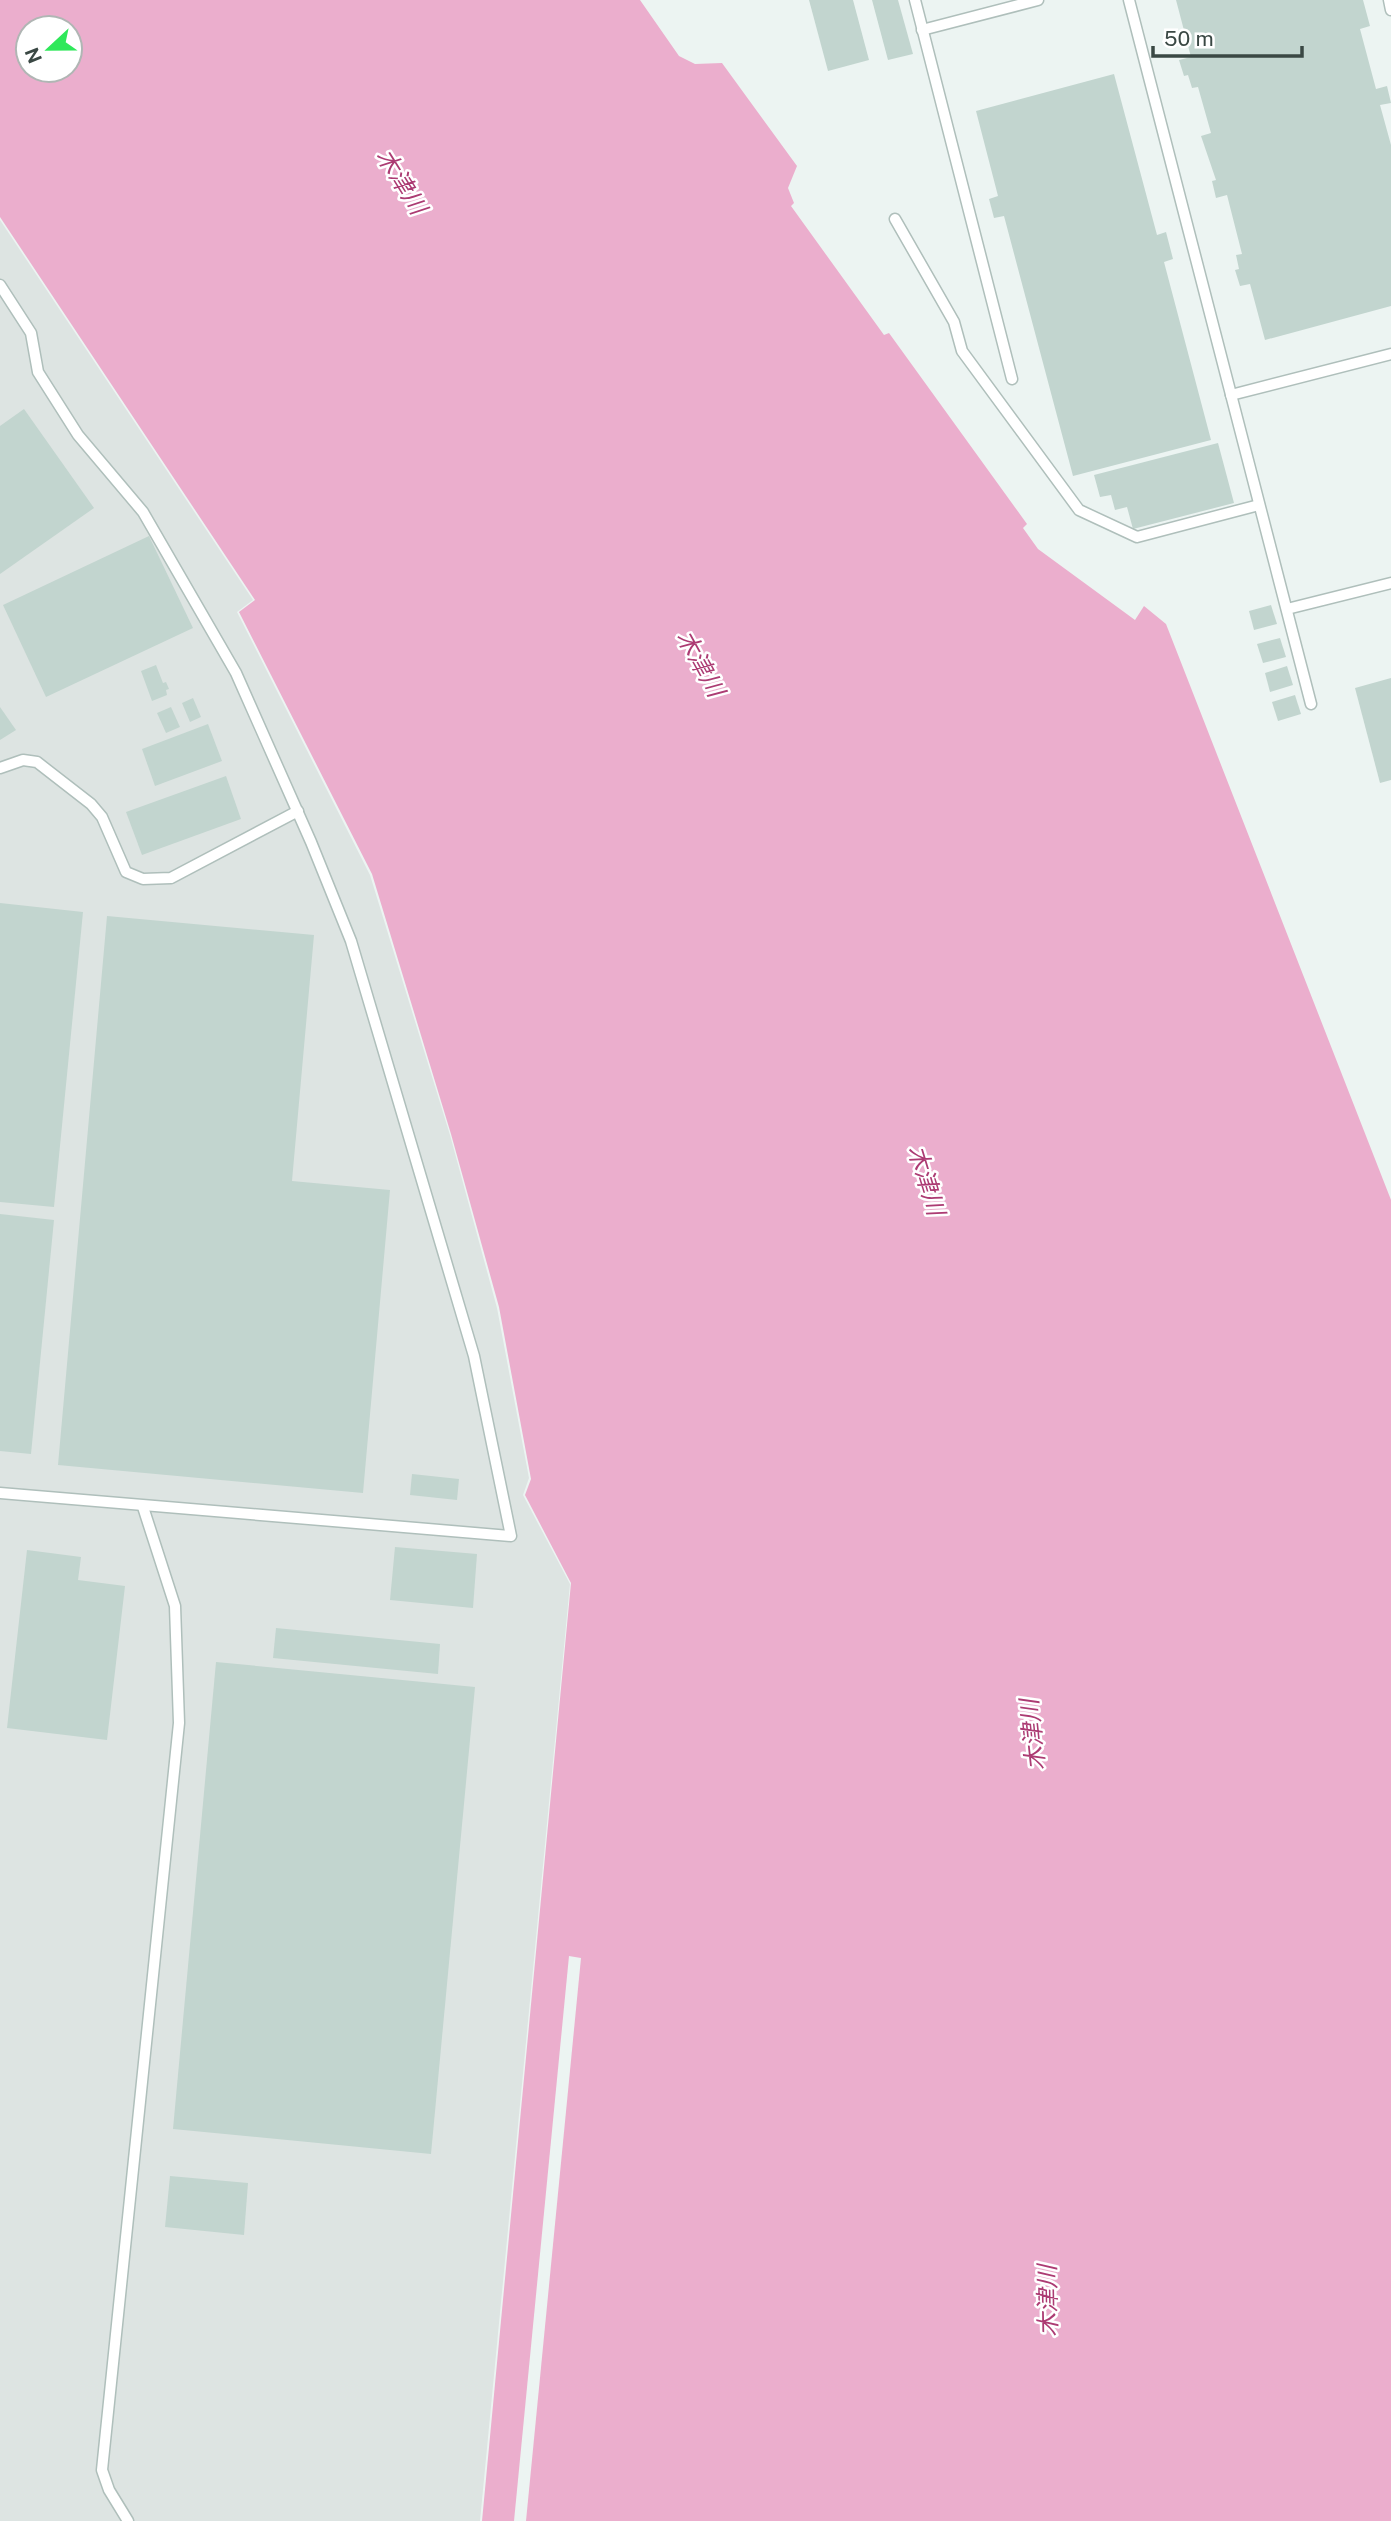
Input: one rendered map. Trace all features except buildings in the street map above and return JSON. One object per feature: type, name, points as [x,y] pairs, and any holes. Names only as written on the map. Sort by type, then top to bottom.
[{"type":"lane","points":[[915,0],[1012,379]]},
{"type":"lane","points":[[922,30],[1038,0]]},
{"type":"lane","points":[[1129,0],[1311,704]]},
{"type":"lane","points":[[1388,0],[1391,10]]},
{"type":"lane","points":[[895,219],[954,322],[962,351],[1079,510],[1137,537],[1259,505]]},
{"type":"lane","points":[[0,285],[30,333],[38,372],[78,435],[143,512],[236,673],[298,811],[351,941],[474,1356],[511,1536],[0,1493]]},
{"type":"lane","points":[[1231,395],[1391,354]]},
{"type":"lane","points":[[1286,609],[1391,583]]},
{"type":"lane","points":[[0,768],[23,760],[37,762],[92,804],[102,817],[126,872],[143,879],[171,878],[298,811]]},
{"type":"lane","points":[[128,2521],[109,2490],[102,2470],[179,1723],[175,1606],[143,1507]]},
{"type":"shaded area","points":[[0,220],[253,600],[237,612],[370,875],[450,1135],[497,1308],[529,1478],[523,1495],[570,1584],[480,2521],[0,2521]]},
{"type":"water","name":"木津川","points":[[0,0],[640,0],[679,56],[695,64],[722,63],[797,166],[788,188],[794,203],[791,206],[884,335],[889,333],[1027,524],[1023,528],[1038,549],[1135,620],[1144,606],[1166,624],[1391,1200],[1391,2521],[482,2521],[571,1583],[525,1495],[531,1479],[499,1307],[451,1134],[372,874],[239,612],[255,600],[0,217]]},
{"type":"pier","points":[[569,1956],[581,1958],[526,2521],[514,2521]]}]
